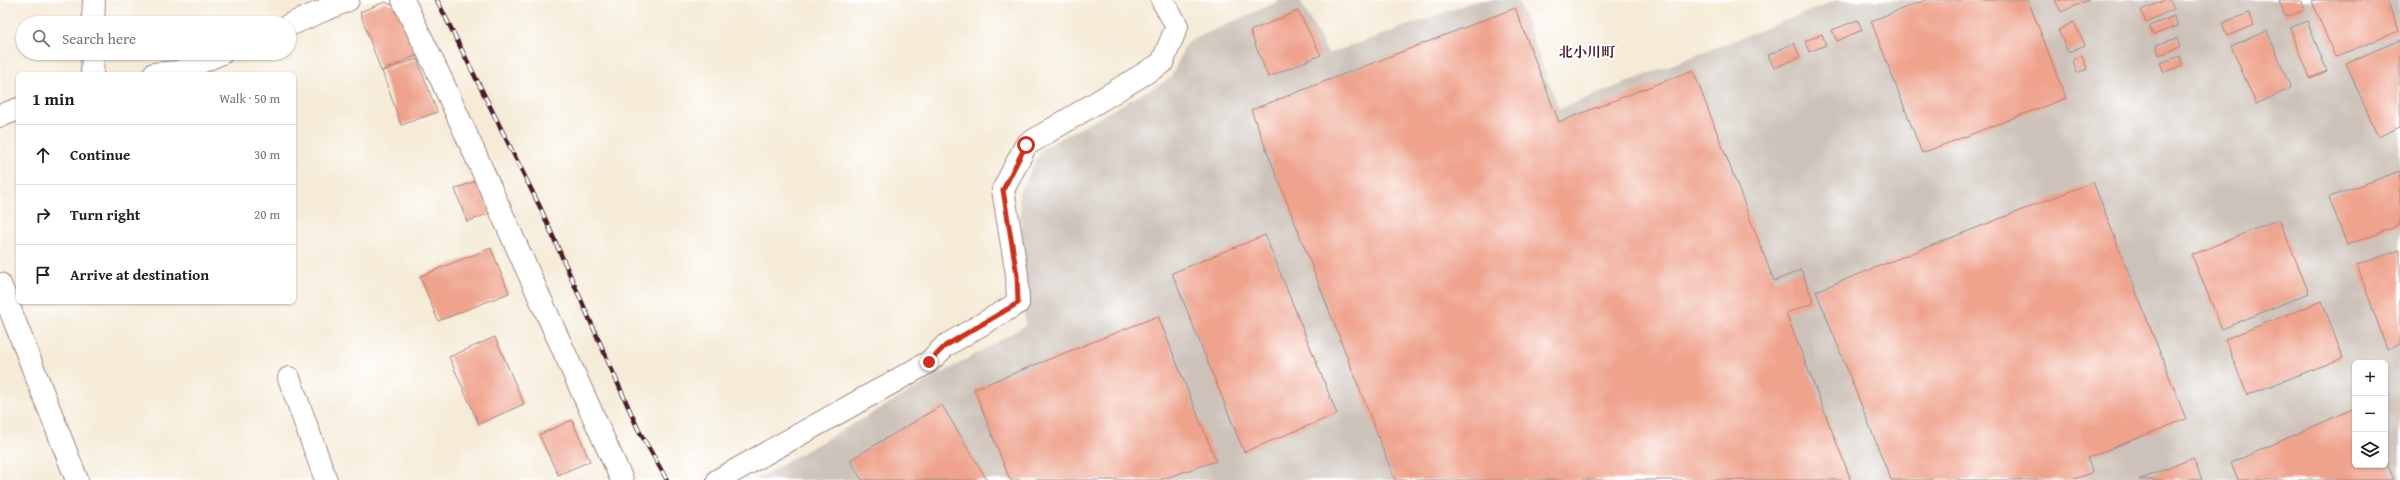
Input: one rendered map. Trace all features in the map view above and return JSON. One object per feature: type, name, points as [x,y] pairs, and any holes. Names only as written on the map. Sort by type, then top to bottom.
[{"type":"street","points":[[93,16],[94,0]]},
{"type":"street","points":[[296,22],[348,0]]},
{"type":"street","points":[[403,0],[442,81],[622,480]]},
{"type":"street","points":[[718,480],[929,362],[945,346],[1018,303],[1017,275],[1003,190],[1026,145],[1162,63],[1177,26],[1162,0]]},
{"type":"street","points":[[92,60],[92,72]]},
{"type":"street","points":[[180,72],[207,60]]},
{"type":"street","points":[[0,116],[16,110]]},
{"type":"street","points":[[0,284],[77,480]]},
{"type":"street","points":[[289,378],[326,480]]},
{"type":"shaded area","points":[[1282,0],[1300,0],[1328,54],[1479,0],[1518,0],[1559,109],[1837,0],[2400,0],[2400,480],[755,480],[1025,326],[1019,193],[1042,149],[1171,78],[1187,42]]},
{"type":"building","points":[[1925,0],[2028,0],[2066,98],[1922,153],[1871,21]]},
{"type":"building","points":[[2055,0],[2089,0],[2061,12]]},
{"type":"building","points":[[2165,0],[2170,0],[2174,9],[2146,22],[2141,10]]},
{"type":"building","points":[[2279,0],[2301,0],[2305,10],[2285,17]]},
{"type":"building","points":[[2387,0],[2399,31],[2335,57],[2312,1]]},
{"type":"building","points":[[385,2],[399,8],[418,55],[381,71],[360,12]]},
{"type":"building","points":[[1515,8],[1559,122],[1693,70],[1774,281],[1801,270],[1814,303],[1786,313],[1851,480],[1395,480],[1251,110]]},
{"type":"building","points":[[1298,11],[1321,55],[1268,77],[1250,31]]},
{"type":"building","points":[[2249,13],[2254,25],[2227,36],[2222,23]]},
{"type":"building","points":[[2174,16],[2178,26],[2153,35],[2149,26]]},
{"type":"building","points":[[1858,20],[1862,30],[1837,41],[1832,30]]},
{"type":"building","points":[[2307,21],[2327,71],[2310,78],[2290,28]]},
{"type":"building","points":[[2074,22],[2085,45],[2068,52],[2058,30]]},
{"type":"building","points":[[2267,31],[2291,88],[2256,104],[2231,46]]},
{"type":"building","points":[[1822,34],[1826,45],[1809,52],[1805,41]]},
{"type":"building","points":[[2177,38],[2180,47],[2159,55],[2156,45]]},
{"type":"building","points":[[2400,40],[2400,127],[2378,137],[2346,63]]},
{"type":"building","points":[[1794,43],[1800,57],[1774,68],[1768,55]]},
{"type":"building","points":[[2082,56],[2087,69],[2077,73],[2073,60]]},
{"type":"building","points":[[2180,56],[2183,66],[2164,72],[2160,63]]},
{"type":"building","points":[[417,59],[437,112],[401,125],[382,71]]},
{"type":"building","points":[[2400,171],[2400,225],[2347,245],[2329,197]]},
{"type":"building","points":[[478,180],[490,213],[467,222],[455,189]]},
{"type":"building","points":[[2093,182],[2186,419],[2087,458],[2093,472],[2072,480],[1891,480],[1816,291]]},
{"type":"building","points":[[2279,219],[2309,293],[2222,329],[2192,255]]},
{"type":"building","points":[[1265,235],[1337,414],[1244,452],[1172,273]]},
{"type":"building","points":[[491,248],[509,293],[438,321],[420,276]]},
{"type":"building","points":[[2400,250],[2400,344],[2387,349],[2357,265]]},
{"type":"building","points":[[2322,301],[2343,358],[2247,395],[2225,339]]},
{"type":"building","points":[[1158,316],[1216,461],[1160,480],[1010,480],[974,389]]},
{"type":"building","points":[[495,337],[524,404],[479,424],[449,357]]},
{"type":"building","points":[[942,405],[987,480],[862,480],[850,460]]},
{"type":"building","points":[[2352,409],[2352,468],[2388,468],[2388,465],[2394,480],[2238,480],[2231,463]]},
{"type":"building","points":[[572,420],[590,461],[558,475],[539,435]]},
{"type":"building","points":[[2193,458],[2202,480],[2139,480]]},
{"type":"railway","points":[[437,0],[540,207],[638,429],[667,480]]},
{"type":"district","name":"北小川町","points":[[1587,52]]},
{"type":"route","points":[[929,362],[945,346],[1018,303],[1017,275],[1003,190],[1026,145]]}]
